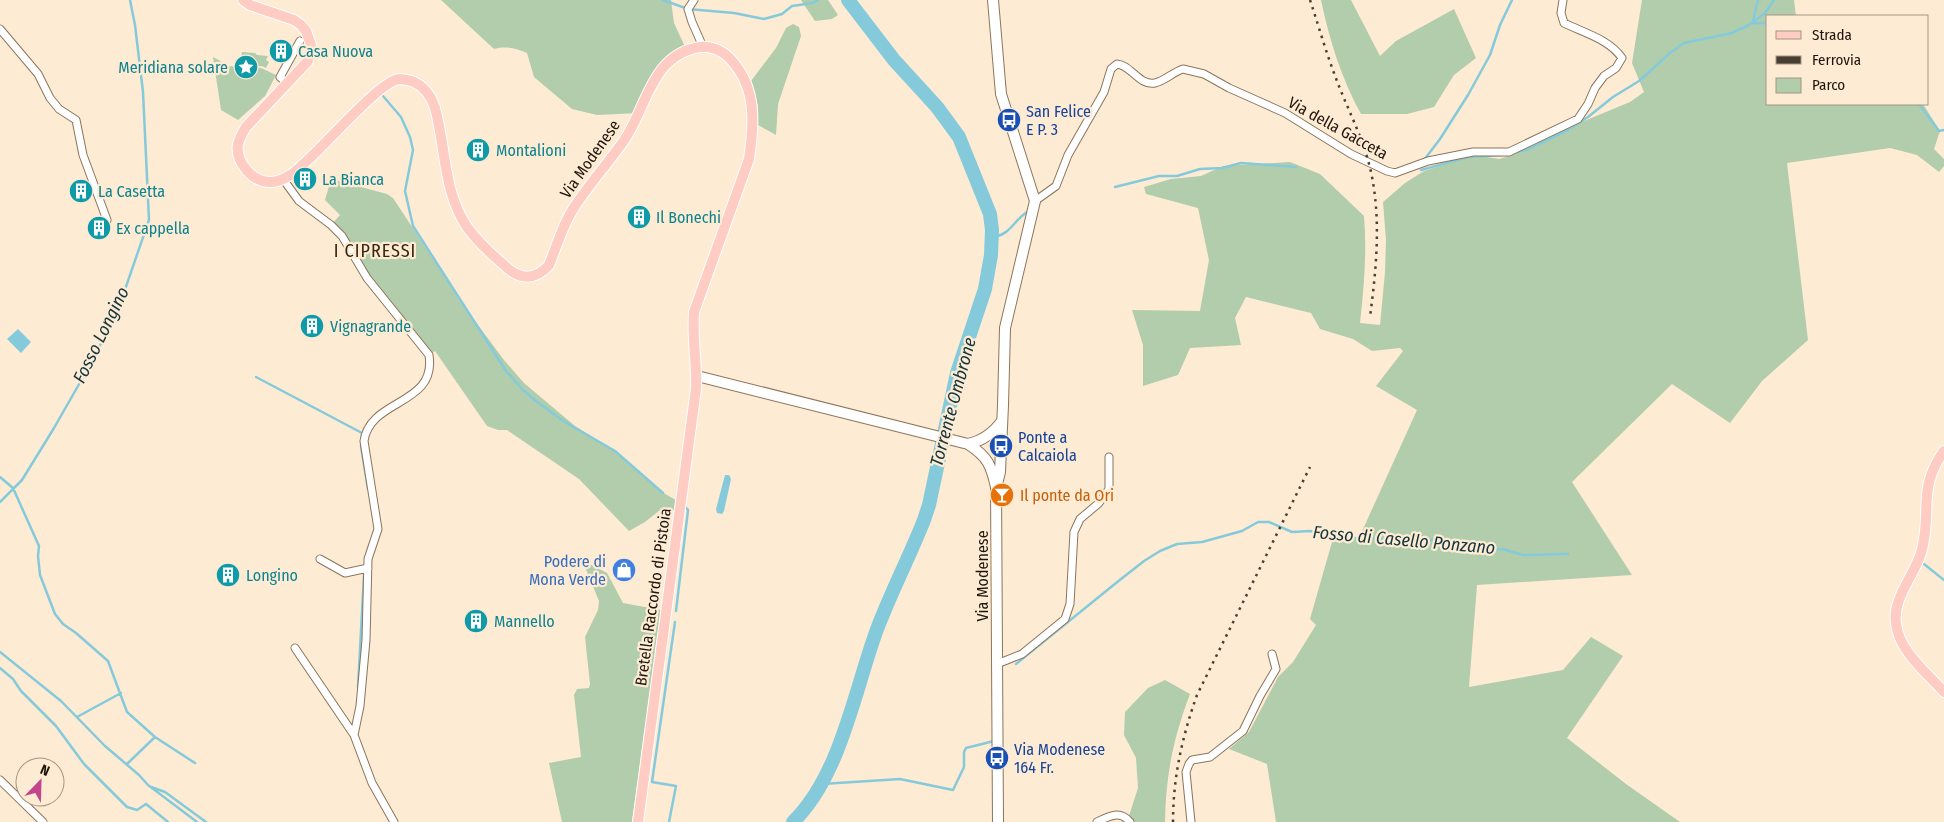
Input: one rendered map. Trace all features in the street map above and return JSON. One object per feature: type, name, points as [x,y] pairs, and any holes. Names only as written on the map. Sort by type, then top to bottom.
[{"type":"main road","points":[[243,0],[250,5],[294,20],[306,31],[311,45],[311,54],[308,61],[246,127],[238,145],[239,156],[248,172],[263,181],[271,182],[283,179]]},
{"type":"main road","points":[[697,376],[692,336],[694,312],[742,180],[750,153],[753,120],[751,95],[739,68],[729,56],[714,48],[703,47]]},
{"type":"main road","name":"Via Modenese","points":[[283,179],[305,164],[381,88],[400,79],[414,82],[426,90],[434,107],[448,180],[454,201],[467,227],[507,268],[518,276],[531,277],[542,273],[549,265],[573,208],[624,140],[659,72],[686,49],[703,47]]},
{"type":"main road","name":"Bretella Raccordo di Pistoia","points":[[638,822],[697,376]]},
{"type":"main road","points":[[1944,451],[1934,466],[1929,479],[1926,490],[1923,544],[1899,601],[1896,624],[1905,647],[1944,692]]},
{"type":"street","points":[[694,0],[688,9],[703,47]]},
{"type":"street","points":[[993,0],[1001,94],[1035,202],[1005,328],[1000,472],[996,487]]},
{"type":"street","name":"Via della Gacceta","points":[[1035,202],[1056,186],[1068,155],[1104,92],[1111,69],[1116,64],[1124,66],[1143,81],[1151,83],[1160,81],[1183,69],[1204,74],[1229,88],[1285,113],[1351,154],[1391,172],[1402,171],[1428,161],[1473,152],[1509,152],[1578,119],[1588,104],[1595,88],[1604,76],[1616,68],[1622,58],[1617,50],[1609,45],[1564,22],[1561,14],[1563,0]]},
{"type":"street","points":[[0,29],[38,74],[50,98],[59,109],[76,120],[83,155],[107,220]]},
{"type":"street","points":[[288,84],[280,77],[300,41]]},
{"type":"street","points":[[283,179],[300,203],[331,225],[342,236],[367,278],[429,355],[428,375],[420,389],[380,414],[368,426],[365,434],[364,451],[378,525],[369,554],[366,640],[360,706],[354,735]]},
{"type":"street","points":[[697,376],[964,443],[988,460],[992,468],[996,487]]},
{"type":"street","points":[[964,443],[978,441],[988,435],[1002,421]]},
{"type":"street","points":[[997,664],[1022,654],[1065,619],[1070,604],[1074,532],[1080,520],[1099,502],[1109,489],[1109,457]]},
{"type":"street","name":"Via Modenese","points":[[996,487],[998,822]]},
{"type":"street","points":[[320,559],[345,573],[368,568]]},
{"type":"street","points":[[296,648],[352,730],[372,783],[394,822]]},
{"type":"street","points":[[1192,822],[1186,772],[1189,764],[1192,760],[1210,757],[1242,731],[1276,670],[1272,654]]},
{"type":"street","points":[[0,780],[43,822]]},
{"type":"street","points":[[1097,822],[1118,814],[1130,822]]},
{"type":"green space","points":[[441,0],[671,0],[674,23],[686,49],[674,57],[639,113],[597,115],[572,109],[534,77],[527,53],[511,48],[494,49]]},
{"type":"green space","points":[[801,0],[828,0],[838,15],[832,19],[815,21]]},
{"type":"green space","points":[[1321,0],[1351,0],[1380,56],[1396,41],[1454,9],[1476,58],[1454,75],[1434,107],[1407,114],[1361,114],[1337,59]]},
{"type":"green space","points":[[1642,0],[1794,0],[1796,15],[1766,15],[1766,105],[1924,105],[1940,131],[1934,149],[1944,159],[1944,166],[1939,172],[1917,155],[1890,148],[1787,163],[1808,340],[1762,381],[1730,423],[1672,384],[1572,482],[1632,575],[1477,585],[1469,687],[1563,670],[1591,637],[1623,656],[1567,738],[1626,784],[1680,822],[1276,822],[1267,764],[1229,749],[1249,732],[1278,677],[1293,662],[1316,625],[1310,619],[1334,535],[1359,538],[1417,410],[1376,386],[1403,351],[1400,348],[1372,351],[1353,339],[1320,329],[1311,313],[1246,297],[1235,318],[1241,345],[1190,348],[1178,375],[1143,386],[1143,345],[1132,310],[1200,311],[1209,260],[1198,208],[1146,194],[1144,187],[1171,179],[1201,176],[1223,166],[1290,162],[1320,174],[1364,216],[1365,269],[1360,323],[1380,325],[1386,240],[1383,202],[1405,183],[1424,171],[1474,155],[1499,159],[1525,151],[1560,131],[1630,102],[1644,92],[1632,63]]},
{"type":"green space","points":[[793,24],[799,27],[801,36],[778,104],[776,135],[758,125],[758,106],[751,81],[776,48],[786,28]]},
{"type":"green space","points":[[242,52],[268,56],[266,60],[269,62],[266,68],[262,66],[249,67],[249,61],[241,61]]},
{"type":"green space","points":[[213,57],[229,66],[250,69],[261,68],[276,75],[265,96],[238,120],[221,110]]},
{"type":"green space","points":[[331,179],[387,194],[393,198],[466,309],[504,360],[524,383],[575,426],[615,451],[660,491],[681,503],[680,511],[660,510],[645,522],[629,531],[579,479],[507,430],[498,430],[487,426],[435,351],[429,355],[331,225],[340,215],[325,200]]},
{"type":"green space","points":[[588,563],[607,573],[623,603],[661,610],[632,822],[562,822],[549,763],[581,757],[574,695],[577,689],[589,688],[585,637],[598,610],[599,601],[585,567]]},
{"type":"green space","points":[[1165,680],[1190,694],[1179,726],[1169,772],[1165,822],[1127,822],[1138,788],[1136,758],[1124,735],[1125,712],[1148,688]]},
{"type":"water","points":[[18,329],[31,342],[21,353],[7,339]]},
{"type":"water","points":[[725,475],[729,475],[731,479],[722,514],[717,513],[716,509]]},
{"type":"waterway","name":"Fosso Longino","points":[[0,502],[22,480],[94,358],[120,304],[149,220],[143,92],[130,0]]},
{"type":"waterway","points":[[663,0],[688,9],[734,13],[764,19],[782,14],[792,6],[813,3],[818,0]]},
{"type":"waterway","name":"Torrente Ombrone","points":[[793,822],[809,803],[823,781],[834,758],[844,733],[876,632],[924,520],[929,505],[957,373],[985,289],[991,255],[992,230],[990,214],[959,137],[937,107],[894,60],[848,0]]},
{"type":"waterway","points":[[1424,160],[1468,95],[1490,55],[1500,25],[1512,0]]},
{"type":"waterway","points":[[1753,21],[1758,0]]},
{"type":"waterway","points":[[1510,154],[1526,150],[1568,130],[1613,97],[1639,81],[1684,43],[1732,33],[1749,25],[1765,13],[1774,0]]},
{"type":"waterway","points":[[1753,23],[1766,23]]},
{"type":"waterway","points":[[383,96],[401,117],[410,137],[413,150],[405,191],[413,226],[506,371],[536,401],[565,422],[615,451],[663,493]]},
{"type":"waterway","points":[[1920,105],[1939,131],[1944,130]]},
{"type":"waterway","points":[[1421,170],[1468,157],[1502,155]]},
{"type":"waterway","points":[[1115,187],[1159,176],[1177,176],[1200,169],[1222,168],[1241,163],[1296,167]]},
{"type":"waterway","points":[[992,237],[1004,234],[1027,212]]},
{"type":"waterway","points":[[256,377],[362,433],[361,446],[368,489]]},
{"type":"waterway","points":[[0,477],[13,488],[39,546],[40,575],[55,614],[63,624],[108,661],[127,712],[155,737],[195,763]]},
{"type":"waterway","points":[[676,611],[688,510],[685,507]]},
{"type":"waterway","name":"Fosso di Casello Ponzano","points":[[1016,664],[1144,561],[1160,551],[1177,544],[1202,542],[1242,531],[1258,522],[1269,522],[1292,532],[1310,531],[1337,536],[1344,535],[1362,540],[1375,538],[1392,541],[1434,540],[1484,550],[1503,549],[1523,555],[1568,554]]},
{"type":"waterway","points":[[1924,564],[1944,580]]},
{"type":"waterway","points":[[358,687],[364,575]]},
{"type":"waterway","points":[[669,822],[676,786],[652,782],[675,622]]},
{"type":"waterway","points":[[0,652],[61,701],[105,746],[148,785],[197,822]]},
{"type":"waterway","points":[[0,668],[13,679],[21,691],[56,726],[84,764],[127,807],[137,810],[146,804],[168,822]]},
{"type":"waterway","points":[[77,717],[121,693]]},
{"type":"waterway","points":[[127,764],[155,737]]},
{"type":"waterway","name":"Fosso di Casello Ponzano","points":[[822,784],[900,779],[953,790],[964,767],[964,752],[966,748],[994,741]]},
{"type":"waterway","points":[[151,787],[165,792],[206,822]]},
{"type":"railway","points":[[1310,0],[1334,73],[1365,150],[1372,177],[1377,229],[1376,265],[1370,317]]},
{"type":"railway","points":[[1173,822],[1179,758],[1197,695],[1310,467]]},
{"type":"place","name":"Casa Nuova","points":[[281,51]]},
{"type":"place","name":"Meridiana solare","points":[[246,67]]},
{"type":"place","name":"San Felice E P. 3","points":[[1009,120]]},
{"type":"place","name":"Montalioni","points":[[478,150]]},
{"type":"place","name":"La Bianca","points":[[305,179]]},
{"type":"place","name":"La Casetta","points":[[81,191]]},
{"type":"place","name":"Il Bonechi","points":[[639,217]]},
{"type":"place","name":"Ex cappella","points":[[99,228]]},
{"type":"place","name":"Vignagrande","points":[[312,326]]},
{"type":"place","name":"Ponte a Calcaiola","points":[[1001,446]]},
{"type":"place","name":"Il ponte da Ori","points":[[1002,495]]},
{"type":"place","name":"Podere di Mona Verde","points":[[624,570]]},
{"type":"place","name":"Longino","points":[[228,575]]},
{"type":"place","name":"Mannello","points":[[476,621]]},
{"type":"place","name":"Via Modenese 164 Fr.","points":[[997,758]]},
{"type":"district","name":"I CIPRESSI","points":[[375,251]]}]
